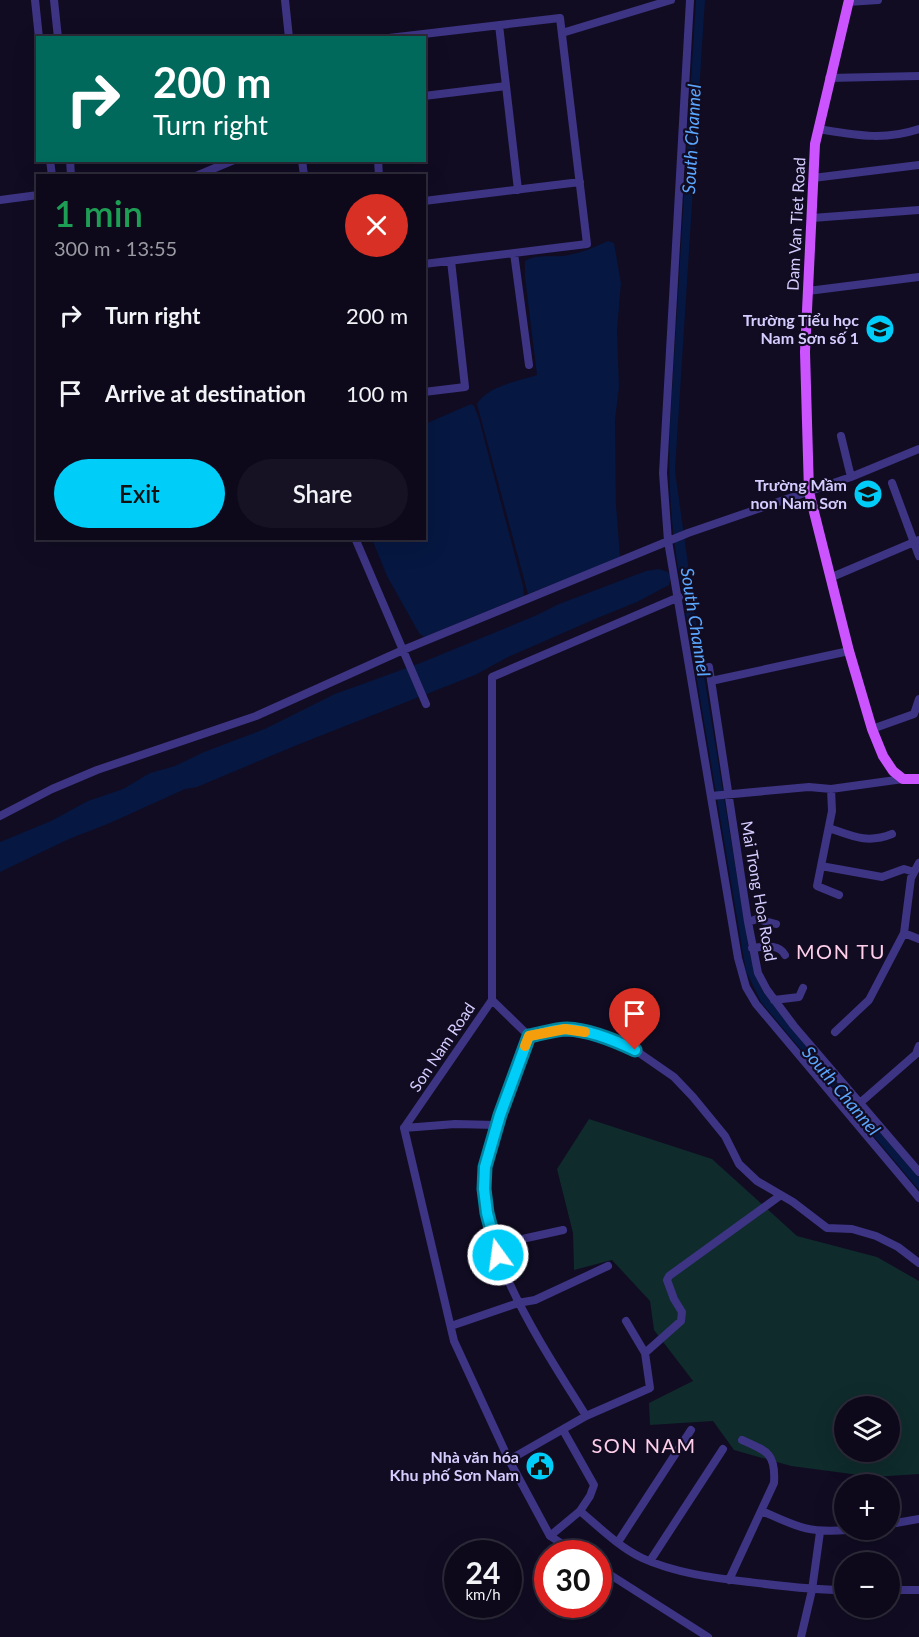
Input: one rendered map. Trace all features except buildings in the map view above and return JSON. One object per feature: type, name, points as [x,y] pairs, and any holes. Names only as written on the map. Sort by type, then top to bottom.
[{"type":"main road","name":"Dam Van Tiet Road","points":[[848,1],[815,144],[805,352],[809,492],[849,651],[872,729],[893,771],[903,779]]},
{"type":"main road","points":[[903,779],[919,779]]},
{"type":"street","points":[[35,0],[39,36]]},
{"type":"street","points":[[54,0],[58,36]]},
{"type":"street","points":[[285,0],[289,36]]},
{"type":"street","points":[[562,33],[671,0]]},
{"type":"street","points":[[690,0],[686,100],[663,459],[668,541],[738,958],[748,992],[919,1198]]},
{"type":"street","points":[[848,1],[878,0]]},
{"type":"street","points":[[406,36],[560,18],[587,244],[426,264]]},
{"type":"street","points":[[499,25],[518,190]]},
{"type":"street","points":[[829,78],[919,76]]},
{"type":"street","points":[[426,96],[506,86]]},
{"type":"street","points":[[818,129],[869,137],[906,133],[919,129]]},
{"type":"street","points":[[201,174],[229,162]]},
{"type":"street","points":[[813,178],[919,165]]},
{"type":"street","points":[[426,201],[580,182]]},
{"type":"street","points":[[0,200],[36,195]]},
{"type":"street","points":[[812,218],[919,210]]},
{"type":"street","points":[[514,253],[529,365]]},
{"type":"street","points":[[426,392],[465,387],[451,261]]},
{"type":"street","points":[[808,291],[919,277]]},
{"type":"street","points":[[841,436],[851,477]]},
{"type":"street","points":[[0,816],[52,789],[97,770],[256,716],[688,533],[851,477],[919,449]]},
{"type":"street","points":[[892,483],[916,541],[919,556]]},
{"type":"street","points":[[356,540],[426,704]]},
{"type":"street","points":[[832,577],[916,541]]},
{"type":"street","name":"Son Nam Road","points":[[404,1128],[492,1000],[492,676],[679,597]]},
{"type":"street","points":[[711,681],[849,651]]},
{"type":"street","name":"Mai Trong Hoa Road","points":[[709,667],[727,794],[758,973],[774,1000],[919,1172]]},
{"type":"street","points":[[872,729],[914,714],[919,699]]},
{"type":"street","points":[[711,796],[809,787],[831,789],[903,779]]},
{"type":"street","points":[[831,789],[832,811],[817,886],[839,895]]},
{"type":"street","points":[[829,828],[867,839],[879,839],[892,834]]},
{"type":"street","points":[[835,1032],[869,1000],[904,933],[911,878],[919,863]]},
{"type":"street","points":[[820,866],[882,877],[904,869],[914,872]]},
{"type":"street","points":[[748,922],[757,919],[776,924]]},
{"type":"street","points":[[904,933],[919,939]]},
{"type":"street","points":[[752,948],[777,947],[785,955]]},
{"type":"street","points":[[774,1000],[799,997],[803,988]]},
{"type":"street","points":[[492,1000],[529,1036]]},
{"type":"street","points":[[529,1036],[565,1029],[574,1030],[613,1040],[635,1050],[674,1077],[693,1097],[717,1125],[743,1168],[757,1181],[827,1228],[852,1229],[876,1236],[919,1263]]},
{"type":"street","points":[[529,1036],[496,1125],[485,1167],[484,1189],[495,1245],[518,1303],[586,1416]]},
{"type":"street","points":[[861,1102],[916,1054],[919,1046]]},
{"type":"street","points":[[496,1125],[455,1124],[404,1128],[454,1341],[509,1460],[550,1536],[556,1540]]},
{"type":"street","points":[[645,1353],[681,1322],[683,1317],[668,1286],[669,1276],[780,1195]]},
{"type":"street","points":[[495,1245],[563,1230]]},
{"type":"street","points":[[451,1326],[518,1303],[535,1300],[608,1266]]},
{"type":"street","points":[[509,1460],[586,1416],[650,1388],[645,1353],[626,1321]]},
{"type":"street","points":[[550,1536],[580,1511],[594,1485],[563,1430]]},
{"type":"street","points":[[618,1542],[691,1430]]},
{"type":"street","points":[[729,1580],[774,1483],[772,1457],[766,1451],[742,1440]]},
{"type":"street","points":[[650,1561],[723,1449]]},
{"type":"street","points":[[580,1511],[618,1542],[641,1557],[678,1570],[729,1580],[812,1590],[834,1590]]},
{"type":"street","points":[[762,1511],[802,1529],[820,1532],[834,1531]]},
{"type":"street","points":[[900,1522],[919,1519]]},
{"type":"street","points":[[801,1637],[812,1590],[820,1532]]},
{"type":"street","points":[[612,1576],[708,1637]]},
{"type":"street","points":[[900,1590],[919,1590]]},
{"type":"green space","points":[[589,1119],[712,1159],[797,1236],[877,1257],[919,1281],[919,1474],[851,1474],[791,1466],[734,1450],[713,1421],[650,1425],[649,1403],[693,1381],[654,1330],[650,1301],[612,1260],[574,1270],[573,1233],[557,1169]]},
{"type":"water","name":"South Channel","points":[[696,0],[705,0],[675,471],[701,657],[749,950],[763,992],[919,1177],[919,1190],[761,1002],[746,971],[677,561],[670,492],[670,424]]},
{"type":"water","points":[[608,241],[614,243],[621,283],[617,330],[619,387],[615,420],[616,505],[620,556],[618,559],[528,594],[477,404],[496,388],[537,375],[525,261],[538,257],[574,254]]},
{"type":"water","points":[[471,404],[474,406],[524,596],[424,637],[419,633],[387,576],[372,540],[426,540],[426,424]]},
{"type":"water","points":[[659,569],[668,572],[671,576],[669,585],[637,602],[508,657],[475,675],[197,787],[185,789],[69,839],[0,872],[0,842],[51,821],[88,801],[123,789],[150,773],[175,766],[204,752],[267,728],[335,694],[423,662],[559,604],[646,571]]},
{"type":"slow traffic","points":[[525,1046],[529,1036],[565,1029],[585,1032]]},
{"type":"place","name":"Trường Tiểu học Nam Sơn số 1","points":[[880,329]]},
{"type":"place","name":"Trường Mầm non Nam Sơn","points":[[868,494]]},
{"type":"place","name":"Nhà văn hóa Khu phố Sơn Nam","points":[[540,1466]]},
{"type":"district","name":"MON TU","points":[[841,952]]},
{"type":"district","name":"SON NAM","points":[[644,1446]]},
{"type":"route","points":[[498,1255],[487,1213],[484,1189],[485,1167],[500,1115],[529,1036],[565,1029],[583,1031],[613,1040],[635,1050]]}]
